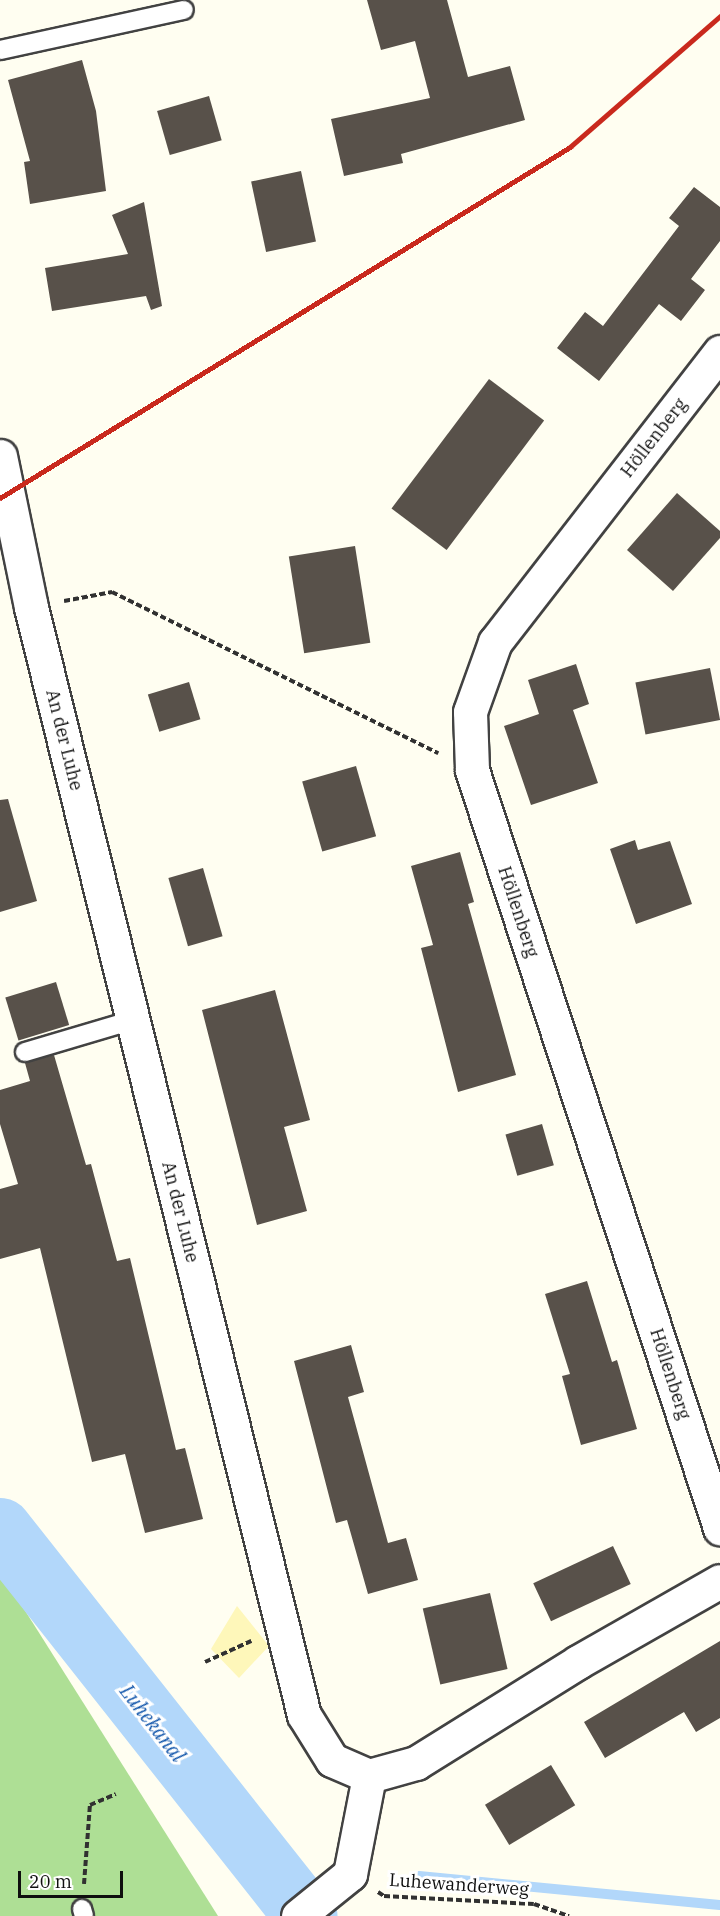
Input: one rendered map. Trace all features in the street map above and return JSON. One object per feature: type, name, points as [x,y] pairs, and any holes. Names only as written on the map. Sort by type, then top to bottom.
[{"type":"street","name":"Höllenberg","points":[[720,352],[495,642],[470,712],[472,770],[720,1528]]},
{"type":"street","name":"An der Luhe","points":[[0,456],[31,607],[304,1715],[332,1760],[369,1776]]},
{"type":"street","points":[[298,1916],[350,1874],[369,1776],[416,1763],[578,1662],[720,1581]]},
{"type":"lane","points":[[0,50],[184,10]]},
{"type":"lane","points":[[25,1052],[133,1020]]},
{"type":"path","points":[[31,607],[112,592],[472,770]]},
{"type":"path","points":[[205,1662],[237,1645],[283,1632]]},
{"type":"path","points":[[83,1913],[90,1804],[116,1794]]},
{"type":"path","name":"Luhewanderweg","points":[[350,1874],[384,1896],[534,1904],[569,1916]]},
{"type":"green space","points":[[0,1571],[218,1916],[0,1916]]},
{"type":"sand","points":[[237,1606],[269,1646],[239,1678],[211,1649]]},
{"type":"building","points":[[367,0],[447,0],[468,77],[510,66],[525,120],[401,154],[403,163],[344,176],[331,119],[430,98],[415,41],[381,50]]},
{"type":"building","points":[[82,60],[96,111],[106,191],[30,204],[24,162],[30,161],[8,80]]},
{"type":"building","points":[[209,96],[222,140],[170,155],[157,111]]},
{"type":"building","points":[[301,171],[316,241],[266,252],[251,182]]},
{"type":"building","points":[[694,187],[720,207],[720,241],[691,279],[705,290],[681,321],[659,304],[599,381],[557,348],[585,312],[603,326],[679,226],[669,218]]},
{"type":"building","points":[[144,202],[162,306],[151,310],[146,296],[52,311],[45,268],[128,254],[112,215]]},
{"type":"building","points":[[489,379],[544,421],[447,550],[392,508]]},
{"type":"building","points":[[677,493],[720,531],[720,538],[673,591],[627,550]]},
{"type":"building","points":[[355,546],[370,643],[304,653],[289,556]]},
{"type":"building","points":[[576,664],[589,704],[573,710],[598,783],[531,805],[504,726],[539,714],[528,680]]},
{"type":"building","points":[[710,668],[720,720],[646,735],[635,683]]},
{"type":"building","points":[[189,682],[200,719],[159,732],[148,695]]},
{"type":"building","points":[[356,766],[376,836],[322,852],[302,781]]},
{"type":"building","points":[[8,799],[37,901],[0,912],[0,800]]},
{"type":"building","points":[[635,840],[638,850],[670,841],[692,904],[636,924],[610,849]]},
{"type":"building","points":[[460,852],[474,902],[468,904],[516,1075],[458,1092],[421,948],[433,945],[411,866]]},
{"type":"building","points":[[203,868],[223,936],[188,946],[168,878]]},
{"type":"building","points":[[56,982],[69,1025],[18,1041],[5,997]]},
{"type":"building","points":[[275,990],[310,1120],[284,1127],[307,1211],[257,1225],[202,1010]]},
{"type":"building","points":[[54,1055],[86,1165],[91,1164],[117,1261],[130,1258],[176,1450],[185,1448],[203,1519],[145,1533],[125,1454],[92,1462],[40,1248],[0,1259],[0,1189],[18,1184],[0,1124],[0,1090],[30,1081],[25,1063]]},
{"type":"building","points":[[542,1124],[554,1165],[517,1176],[505,1134]]},
{"type":"building","points":[[587,1281],[612,1362],[617,1360],[637,1429],[581,1445],[562,1376],[570,1374],[545,1294]]},
{"type":"building","points":[[351,1345],[364,1392],[348,1397],[388,1543],[406,1538],[418,1580],[368,1594],[347,1520],[336,1523],[294,1361]]},
{"type":"building","points":[[613,1546],[631,1584],[551,1621],[533,1583]]},
{"type":"building","points":[[490,1593],[508,1669],[440,1685],[423,1609]]},
{"type":"building","points":[[720,1641],[720,1718],[696,1732],[684,1712],[605,1758],[584,1722]]},
{"type":"building","points":[[551,1765],[575,1805],[509,1845],[485,1805]]},
{"type":"waterway","name":"Luhekanal","points":[[0,1529],[306,1916]]},
{"type":"waterway","points":[[419,1876],[720,1905]]},
{"type":"railway","points":[[0,498],[570,147],[720,16]]}]
